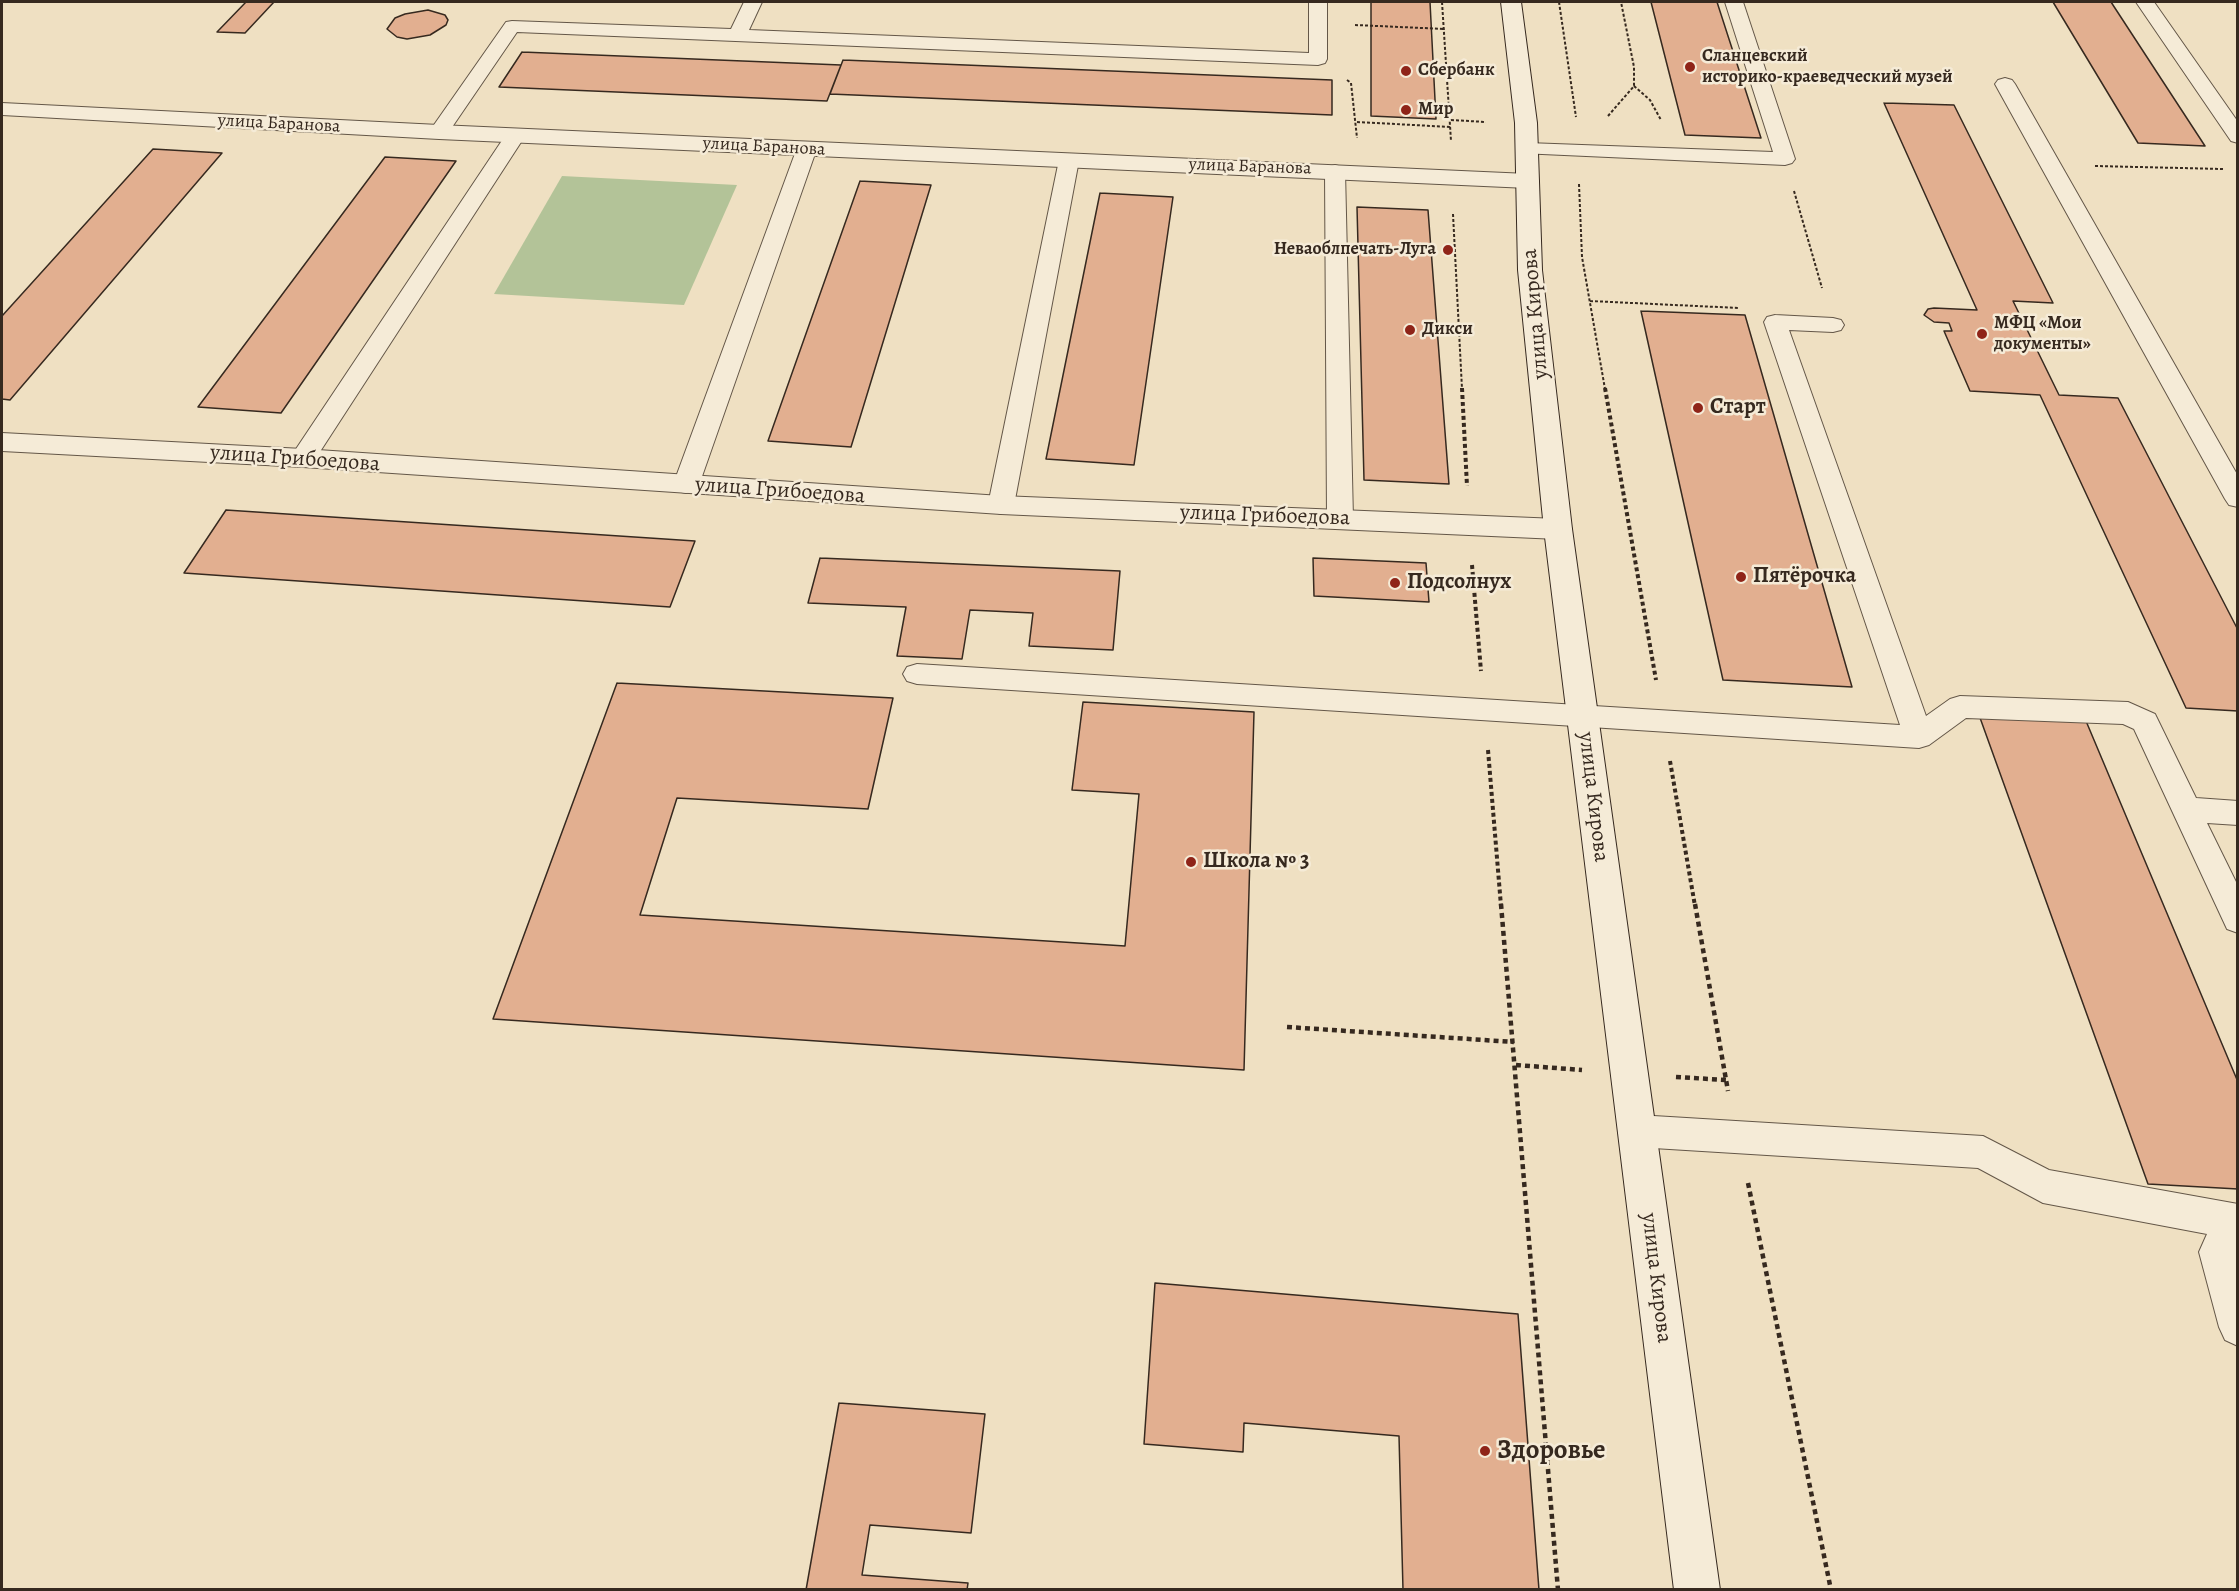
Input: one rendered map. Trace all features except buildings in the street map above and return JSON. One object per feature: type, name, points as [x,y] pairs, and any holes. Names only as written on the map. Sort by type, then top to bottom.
[{"type":"street","name":"улица Кирова","points":[[1511,2],[1526,123],[1530,270],[1558,529],[1697,1590]]},
{"type":"street","name":"улица Баранова","points":[[2,109],[515,136],[1452,177],[1527,165]]},
{"type":"street","name":"улица Грибоедова","points":[[2,442],[303,458],[1001,506],[1558,529]]},
{"type":"lane","points":[[737,35],[753,2]]},
{"type":"lane","points":[[439,132],[512,26],[1318,59],[1318,2]]},
{"type":"lane","points":[[1527,165],[1578,151],[1632,157],[1785,159],[1734,2]]},
{"type":"lane","points":[[2145,2],[2238,137]]},
{"type":"lane","points":[[2005,84],[2238,499]]},
{"type":"lane","points":[[303,458],[515,136]]},
{"type":"lane","points":[[686,486],[807,148]]},
{"type":"lane","points":[[1001,506],[1069,160]]},
{"type":"lane","points":[[1340,519],[1346,172]]},
{"type":"lane","points":[[1833,325],[1775,322],[1919,738]]},
{"type":"lane","points":[[917,674],[1919,738],[1960,707],[2128,713],[2145,722],[2238,920]]},
{"type":"lane","points":[[2187,809],[2238,813]]},
{"type":"lane","points":[[1637,1131],[1738,1135],[1983,1152],[2043,1186],[2235,1221],[2217,1252],[2238,1327]]},
{"type":"path","points":[[1442,2],[1451,127],[1469,525],[1558,1590]]},
{"type":"path","points":[[1559,2],[1577,125],[1582,257],[1726,1080],[1831,1590]]},
{"type":"path","points":[[1577,125],[1599,128],[1634,86],[1634,67],[1621,2]]},
{"type":"path","points":[[1318,24],[1444,29]]},
{"type":"path","points":[[1318,59],[1351,82],[1357,122],[1346,172]]},
{"type":"path","points":[[1357,122],[1451,127]]},
{"type":"path","points":[[1785,159],[1833,325]]},
{"type":"path","points":[[2050,164],[2226,170]]},
{"type":"path","points":[[1590,301],[1747,308],[1775,322]]},
{"type":"path","points":[[1287,1027],[1514,1042]]},
{"type":"green space","points":[[562,176],[737,185],[684,305],[494,294]]},
{"type":"place","name":"Сланцевский историко-краеведческий музей","points":[[1690,67]]},
{"type":"place","name":"Сбербанк","points":[[1406,71]]},
{"type":"place","name":"Мир","points":[[1406,110]]},
{"type":"place","name":"Неваоблпечать-Луга","points":[[1448,250]]},
{"type":"place","name":"Дикси","points":[[1410,330]]},
{"type":"place","name":"МФЦ «Мои документы»","points":[[1982,334]]},
{"type":"place","name":"Старт","points":[[1698,408]]},
{"type":"place","name":"Пятёрочка","points":[[1741,577]]},
{"type":"place","name":"Подсолнух","points":[[1395,583]]},
{"type":"place","name":"Школа № 3","points":[[1191,862]]},
{"type":"place","name":"Здоровье","points":[[1485,1451]]}]
